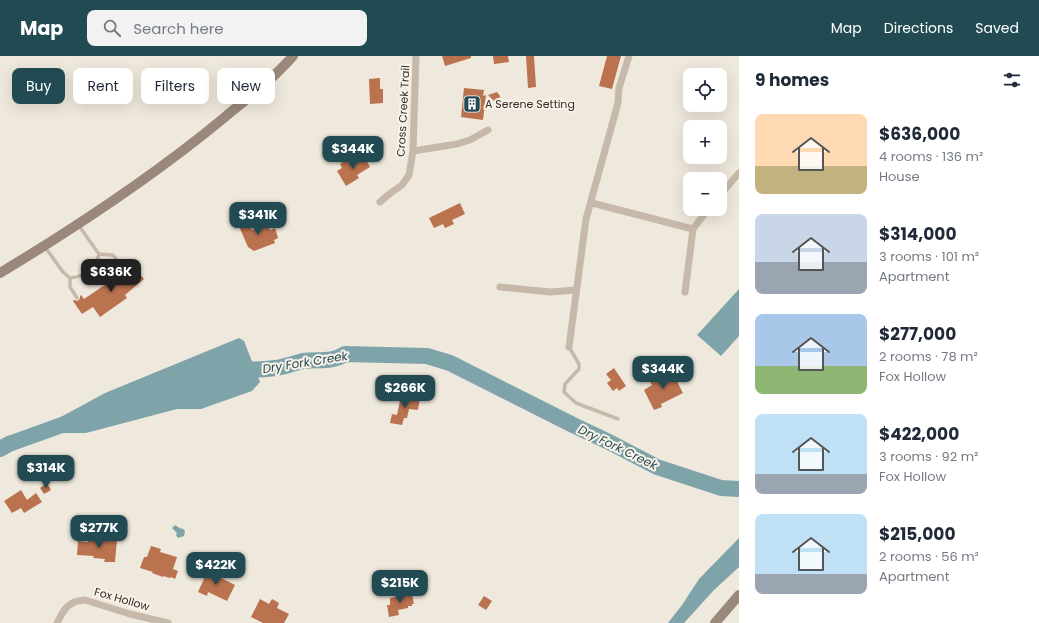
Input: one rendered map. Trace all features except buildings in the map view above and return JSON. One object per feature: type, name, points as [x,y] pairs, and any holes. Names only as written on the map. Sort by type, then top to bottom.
[{"type":"main road","points":[[0,273],[45,246],[120,196],[180,153],[266,83],[293,56]]},
{"type":"main road","points":[[715,623],[739,595]]},
{"type":"street","name":"Cross Creek Trail","points":[[380,202],[402,185],[409,175],[413,151],[416,56]]},
{"type":"street","points":[[569,347],[586,219],[592,203],[618,103],[619,88],[629,56]]},
{"type":"street","points":[[413,151],[457,144],[470,140],[488,130]]},
{"type":"street","points":[[727,187],[739,173]]},
{"type":"street","points":[[592,203],[694,230]]},
{"type":"street","points":[[685,292],[694,230],[703,216]]},
{"type":"street","points":[[500,287],[550,292],[576,290]]},
{"type":"street","name":"Fox Hollow","points":[[57,623],[66,607],[78,600],[85,600],[130,614],[168,623]]},
{"type":"lane","points":[[77,224],[99,254],[113,255],[124,269]]},
{"type":"lane","points":[[45,246],[63,272],[70,278],[80,277],[90,271],[97,262],[99,254]]},
{"type":"lane","points":[[70,278],[70,287],[77,298]]},
{"type":"lane","points":[[569,347],[579,364],[579,369],[565,384],[564,392],[576,403],[618,419]]},
{"type":"water","points":[[739,289],[739,336],[721,356],[697,335]]},
{"type":"water","points":[[239,338],[244,341],[260,382],[252,391],[201,409],[177,409],[86,433],[61,433],[48,424],[105,393]]},
{"type":"water","points":[[175,525],[185,531],[184,536],[178,538],[176,535],[177,533],[172,528]]},
{"type":"water","points":[[739,538],[739,567],[714,590],[684,623],[668,623],[699,579]]},
{"type":"water","points":[[222,559],[225,561],[225,570],[220,573],[218,566],[220,560]]},
{"type":"waterway","name":"Dry Fork Creek","points":[[234,368],[270,369],[303,361],[330,360],[345,354],[427,356],[450,363],[657,467],[721,488],[739,489]]},
{"type":"waterway","name":"Dry Fork Creek","points":[[0,449],[9,444],[73,421]]},
{"type":"place","name":"A Serene Setting","points":[[472,104]]}]
